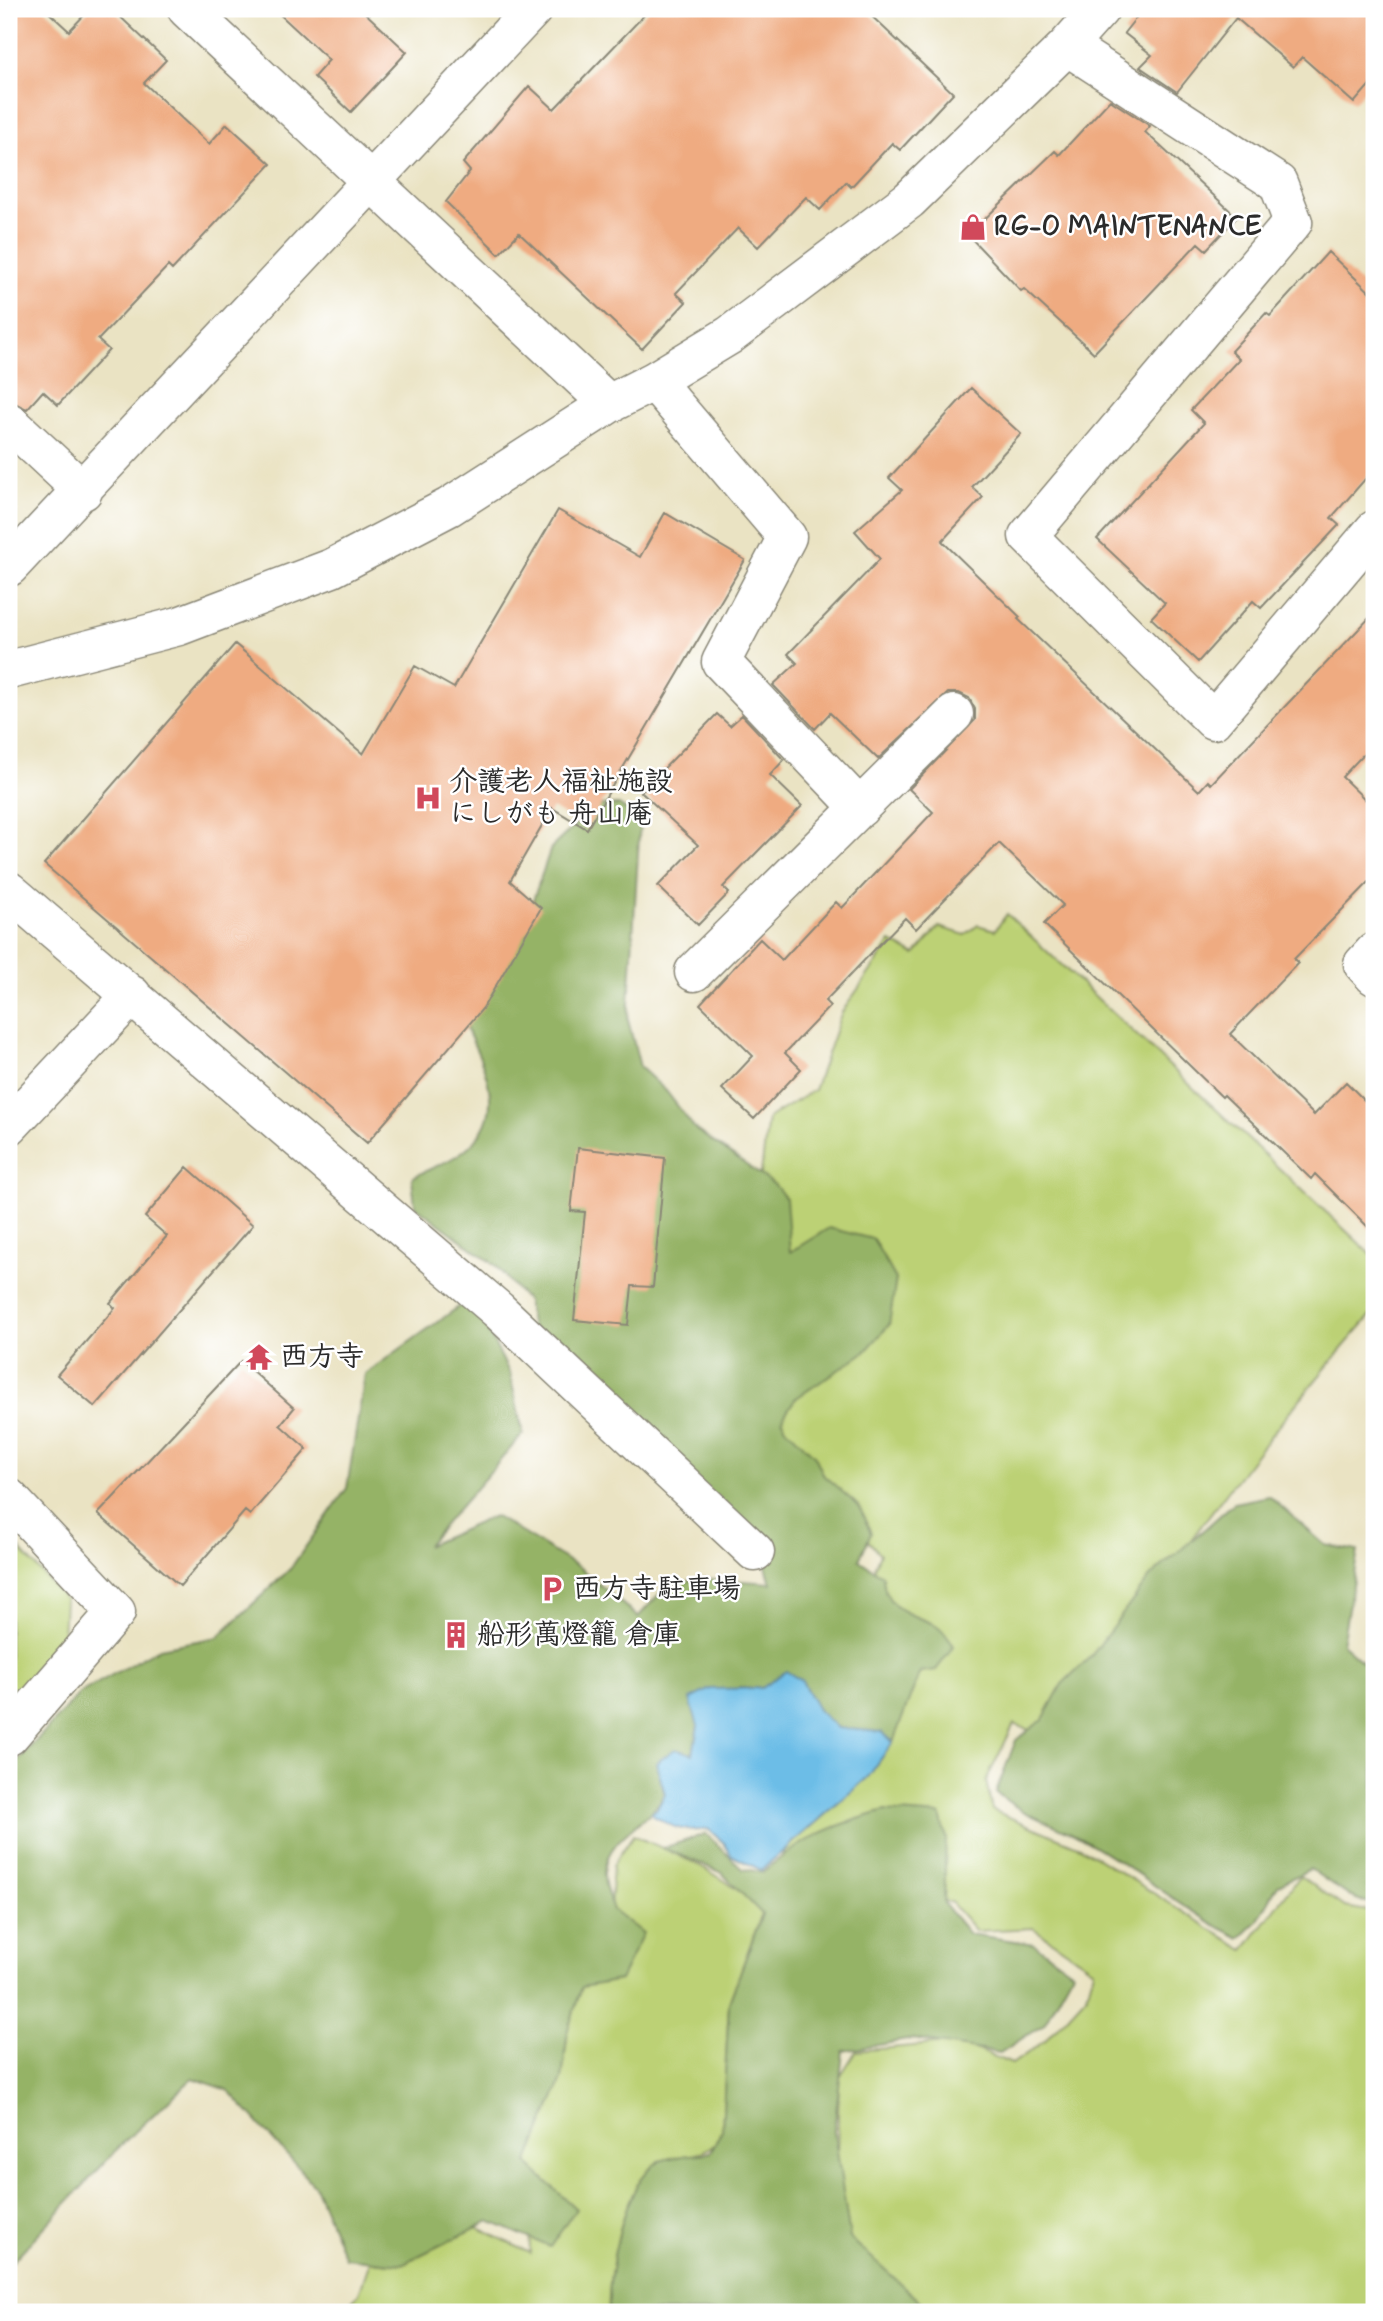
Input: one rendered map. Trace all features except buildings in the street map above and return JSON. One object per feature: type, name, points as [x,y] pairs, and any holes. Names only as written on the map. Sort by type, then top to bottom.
[{"type":"street","points":[[187,9],[609,404]]},
{"type":"street","points":[[9,567],[533,9]]},
{"type":"street","points":[[9,670],[179,626],[332,568],[449,508],[609,404],[654,381],[730,335],[909,200],[1067,46],[1100,9]]},
{"type":"street","points":[[1067,46],[1278,183],[1293,222],[1028,536],[1213,720],[1374,530]]},
{"type":"street","points":[[654,381],[788,537],[721,662],[860,808]]},
{"type":"street","points":[[9,422],[83,491]]},
{"type":"street","points":[[694,972],[954,714]]},
{"type":"street","points":[[9,891],[498,1311],[755,1552]]},
{"type":"street","points":[[1374,953],[1363,964],[1374,976]]},
{"type":"street","points":[[9,1126],[132,995]]},
{"type":"street","points":[[9,1499],[116,1612],[9,1736]]},
{"type":"green space","points":[[619,805],[640,820],[628,1020],[640,1067],[666,1091],[696,1130],[775,1185],[786,1199],[790,1252],[829,1228],[873,1239],[896,1279],[889,1325],[865,1352],[795,1399],[782,1419],[786,1428],[815,1456],[824,1476],[859,1506],[871,1533],[859,1560],[883,1576],[884,1588],[893,1604],[939,1627],[954,1646],[936,1670],[920,1672],[893,1742],[877,1732],[836,1727],[820,1713],[802,1681],[775,1679],[762,1689],[740,1687],[698,1726],[693,1754],[656,1763],[665,1794],[612,1849],[604,1873],[613,1910],[643,1933],[620,1980],[582,1987],[568,2029],[562,2079],[527,2163],[576,2209],[550,2247],[489,2221],[402,2264],[345,2258],[315,2186],[228,2090],[193,2078],[124,2142],[9,2265],[9,1770],[80,1693],[160,1648],[218,1637],[290,1569],[347,1488],[365,1374],[471,1298],[510,1374],[523,1434],[426,1546],[494,1516],[580,1568],[638,1617],[662,1591],[697,1578],[771,1583],[761,1549],[535,1347],[527,1301],[496,1266],[415,1206],[412,1178],[456,1156],[475,1140],[486,1123],[490,1104],[482,1064],[454,1004],[523,929],[551,848],[595,806]]},
{"type":"green space","points":[[1007,914],[1374,1257],[1374,1312],[1246,1467],[1048,1737],[1014,1724],[986,1781],[992,1810],[1080,1847],[1244,1950],[1300,1876],[1345,1907],[1374,1912],[1374,2312],[833,2312],[839,2078],[856,2051],[958,2042],[1012,2064],[1047,2039],[1087,1995],[1094,1970],[1033,1928],[976,1931],[951,1902],[775,1907],[762,1890],[786,1849],[868,1777],[893,1742],[851,1620],[880,1554],[764,1425],[760,1181],[768,1118],[814,1090],[842,1012],[891,942],[915,955],[939,927],[965,935],[978,925],[995,930]]},
{"type":"green space","points":[[1269,1496],[1325,1545],[1358,1551],[1342,1644],[1374,1672],[1374,1906],[1349,1896],[1310,1869],[1278,1885],[1257,1922],[1240,1938],[1199,1915],[1101,1850],[1027,1813],[996,1792],[1016,1740],[1043,1719],[1062,1684],[1092,1655],[1151,1576],[1234,1503]]},
{"type":"green space","points":[[9,1537],[65,1599],[63,1638],[9,1702]]},
{"type":"green space","points":[[885,1811],[940,1815],[946,1838],[944,1904],[969,1934],[1034,1944],[1073,1972],[1044,2024],[1000,2053],[913,2039],[843,2051],[834,2131],[850,2238],[932,2312],[609,2312],[614,2254],[635,2189],[658,2162],[711,2152],[722,2130],[729,2003],[762,1914],[721,1872],[663,1848],[706,1834],[743,1869],[762,1872],[793,1849],[820,1834]]},
{"type":"green space","points":[[633,1835],[718,1877],[749,1899],[762,1913],[729,2003],[722,2130],[715,2145],[689,2157],[658,2162],[635,2189],[614,2254],[609,2312],[342,2312],[359,2293],[370,2261],[402,2264],[477,2227],[530,2253],[527,2163],[562,2079],[568,2029],[582,1986],[620,1980],[610,1910],[613,1865]]},
{"type":"water","points":[[786,1671],[802,1681],[818,1710],[837,1728],[882,1732],[893,1742],[868,1777],[761,1870],[731,1855],[725,1844],[708,1829],[677,1828],[651,1813],[657,1809],[665,1794],[656,1763],[675,1749],[693,1754],[698,1726],[690,1699],[710,1689],[762,1688]]},
{"type":"place","name":"RG-O MAINTENANCE","points":[[973,227]]},
{"type":"place","name":"介護老人福祉施設 にしがも 舟山庵","points":[[428,798]]},
{"type":"place","name":"西方寺","points":[[259,1357]]},
{"type":"place","name":"西方寺駐車場","points":[[552,1589]]},
{"type":"place","name":"船形萬燈籠 倉庫","points":[[456,1635]]}]
